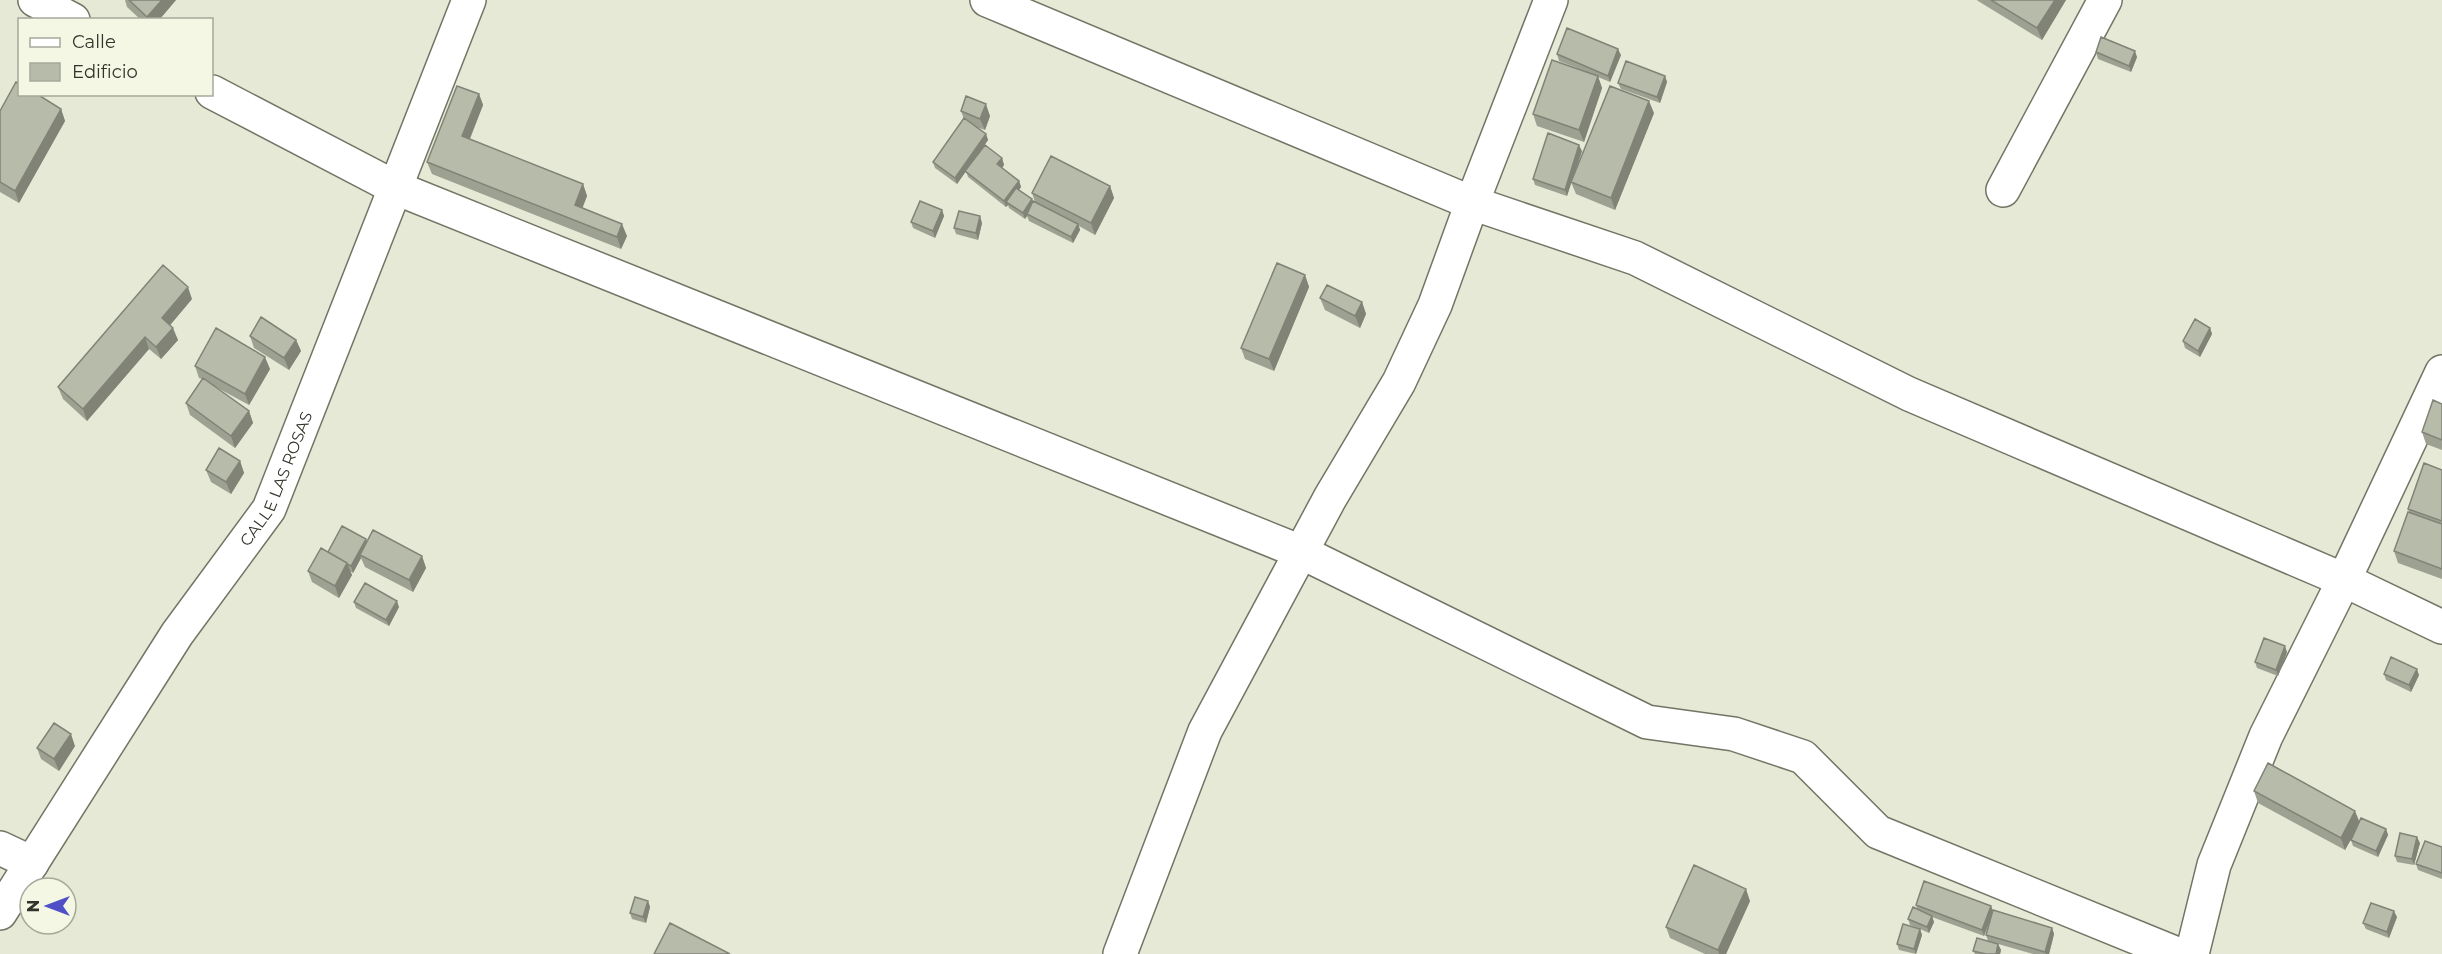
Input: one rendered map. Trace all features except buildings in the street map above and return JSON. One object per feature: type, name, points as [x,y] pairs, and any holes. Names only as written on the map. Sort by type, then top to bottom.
[{"type":"street","points":[[35,0],[69,18]]},
{"type":"street","name":"CALLE LAS ROSAS","points":[[0,913],[177,634],[269,509],[469,0]]},
{"type":"street","points":[[987,0],[1472,203],[1635,258],[1909,394],[2343,580],[2442,627]]},
{"type":"street","points":[[1120,954],[1205,731],[1330,498],[1399,382],[1435,305],[1551,0]]},
{"type":"street","points":[[2003,190],[2105,0]]},
{"type":"street","points":[[213,93],[396,188],[1301,552],[1647,722],[1734,734],[1803,757],[1878,832],[2177,954]]},
{"type":"street","points":[[2192,954],[2214,865],[2265,736],[2343,580],[2442,372]]},
{"type":"street","points":[[0,848],[32,863]]}]
